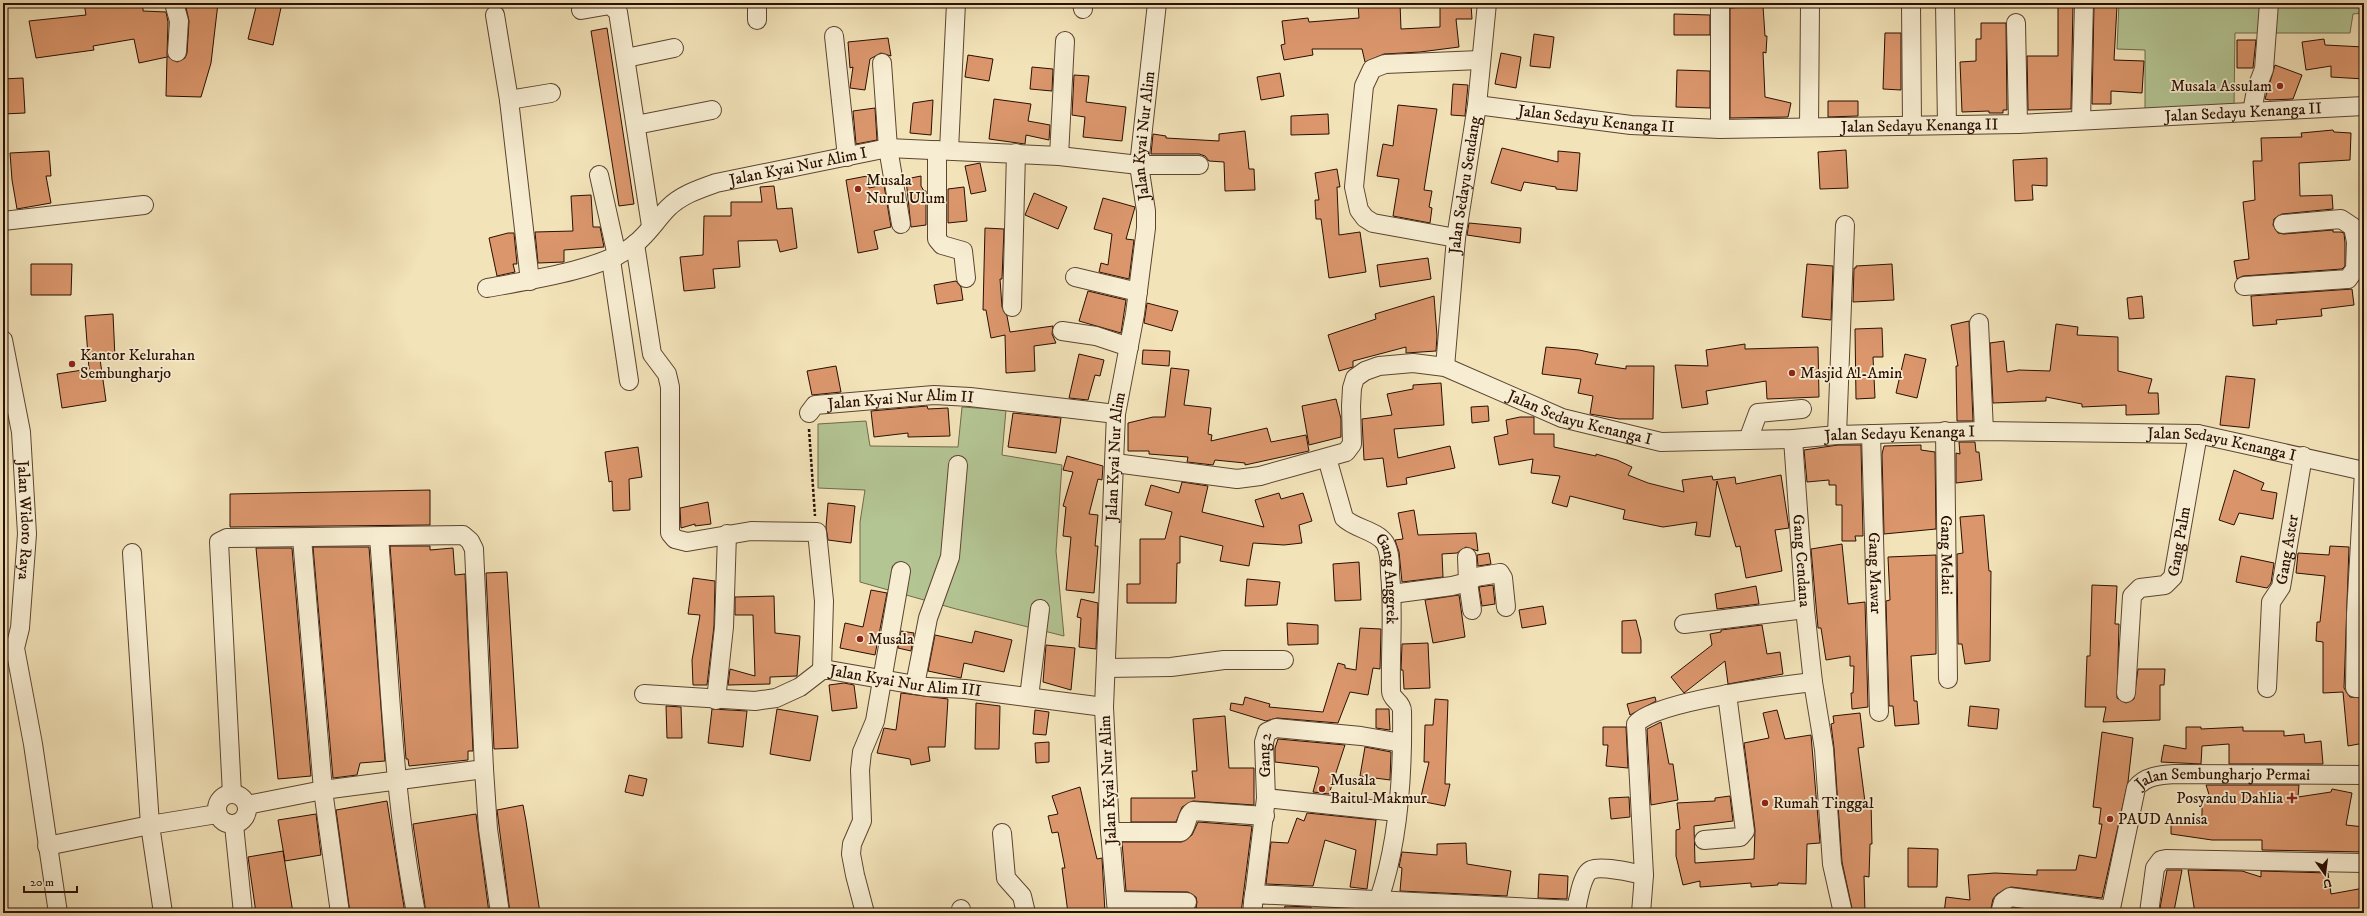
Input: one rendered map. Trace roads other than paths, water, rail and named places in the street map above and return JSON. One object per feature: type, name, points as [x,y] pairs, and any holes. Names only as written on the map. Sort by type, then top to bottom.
[{"type":"street","points":[[174,3],[179,21],[177,52]]},
{"type":"street","points":[[956,3],[937,239],[942,245],[963,251],[966,278]]},
{"type":"street","name":"Jalan Kyai Nur Alim","points":[[1117,907],[1110,832],[1104,707],[1116,414],[1138,292],[1146,211],[1138,165],[1158,3]]},
{"type":"street","name":"Jalan Sedayu Sendang","points":[[1444,367],[1456,238],[1476,105],[1487,3]]},
{"type":"street","points":[[1720,3],[1720,129]]},
{"type":"street","points":[[1809,127],[1810,3]]},
{"type":"street","points":[[1911,3],[1912,125]]},
{"type":"street","points":[[1945,3],[1947,125]]},
{"type":"street","points":[[2081,120],[2084,3]]},
{"type":"street","points":[[2252,112],[2256,90],[2264,68],[2269,3]]},
{"type":"street","points":[[581,10],[610,5],[615,8],[620,17],[652,226]]},
{"type":"street","points":[[495,15],[509,100],[530,280]]},
{"type":"street","points":[[2016,24],[2018,124]]},
{"type":"street","points":[[834,36],[847,157]]},
{"type":"street","points":[[1059,156],[1065,41]]},
{"type":"street","points":[[626,58],[674,48]]},
{"type":"street","points":[[1456,238],[1373,223],[1365,218],[1359,210],[1354,187],[1364,86],[1372,69],[1385,64],[1480,60]]},
{"type":"street","points":[[882,63],[888,148],[901,224]]},
{"type":"street","points":[[509,100],[551,93]]},
{"type":"street","name":"Jalan Sedayu Kenanga II","points":[[1476,105],[1631,125],[1720,129],[2018,124],[2364,106]]},
{"type":"street","points":[[636,125],[712,110]]},
{"type":"street","name":"Jalan Kyai Nur Alim I","points":[[487,288],[530,280],[614,258],[635,244],[669,207],[694,190],[716,183],[888,148],[1016,153],[1059,156],[1138,165],[1199,165]]},
{"type":"street","points":[[1012,308],[1016,153]]},
{"type":"street","points":[[599,175],[614,258],[629,381]]},
{"type":"street","points":[[3,221],[144,205]]},
{"type":"street","points":[[2244,286],[2348,279],[2354,269],[2360,242],[2353,227],[2342,219],[2283,224]]},
{"type":"street","points":[[1837,435],[1844,225]]},
{"type":"street","points":[[635,244],[652,354],[667,374],[670,387],[670,533],[675,539],[687,542],[751,531],[817,532],[824,601],[822,670]]},
{"type":"street","points":[[1075,277],[1138,292]]},
{"type":"street","points":[[1979,323],[1984,431]]},
{"type":"street","points":[[1062,331],[1096,336],[1129,347]]},
{"type":"street","name":"Jalan Widoro Raya","points":[[3,340],[21,432],[26,534],[20,628],[9,647],[33,744],[58,913]]},
{"type":"street","points":[[1115,463],[1237,479],[1260,476],[1327,458],[1350,450],[1352,388],[1355,378],[1365,371],[1397,364],[1444,367]]},
{"type":"street","name":"Jalan Sedayu Kenanga I","points":[[1444,367],[1562,418],[1661,442],[1793,439],[1837,435],[1945,431],[2198,434],[2303,456],[2364,471]]},
{"type":"street","name":"Jalan Kyai Nur Alim II","points":[[808,412],[815,405],[934,395],[970,397],[1116,414]]},
{"type":"street","points":[[1748,440],[1758,413],[1802,409]]},
{"type":"street","name":"Gang Melati","points":[[1945,431],[1948,679]]},
{"type":"street","name":"Gang Mawar","points":[[1871,434],[1879,712]]},
{"type":"street","name":"Gang Palm","points":[[2126,693],[2132,596],[2140,588],[2165,585],[2173,577],[2198,434]]},
{"type":"street","name":"Gang Cendana","points":[[1793,439],[1805,609],[1813,682],[1824,749],[1832,864],[1843,913]]},
{"type":"street","name":"Gang Aster","points":[[2267,688],[2271,602],[2281,587],[2303,456]]},
{"type":"street","name":"Gang Anggrek","points":[[1327,458],[1344,518],[1351,525],[1373,534],[1384,542],[1389,557],[1394,612],[1390,692],[1402,708],[1402,743],[1397,812],[1389,871],[1379,899]]},
{"type":"street","points":[[916,685],[928,618],[950,557],[958,465]]},
{"type":"street","points":[[2364,471],[2361,599],[2355,688],[2364,688]]},
{"type":"street","points":[[716,700],[724,627],[727,534]]},
{"type":"street","points":[[232,794],[219,542],[227,538],[463,535],[470,541],[474,549],[488,829],[500,913]]},
{"type":"street","points":[[379,536],[398,779],[410,882],[416,913]]},
{"type":"street","points":[[302,538],[323,790],[340,913]]},
{"type":"street","points":[[132,553],[150,825],[163,913]]},
{"type":"street","points":[[1467,557],[1468,582],[1472,610]]},
{"type":"street","points":[[865,913],[854,875],[851,854],[852,844],[862,822],[860,770],[862,752],[875,721],[881,678],[901,571]]},
{"type":"street","points":[[1392,594],[1452,586],[1468,582],[1476,577],[1500,573],[1503,578],[1506,607]]},
{"type":"street","points":[[1030,698],[1040,609]]},
{"type":"street","points":[[1684,624],[1805,609]]},
{"type":"street","points":[[1106,668],[1172,667],[1224,660],[1284,660]]},
{"type":"street","name":"Jalan Kyai Nur Alim III","points":[[644,694],[747,702],[776,698],[800,687],[822,670],[837,670],[916,685],[1104,707]]},
{"type":"street","points":[[1642,913],[1644,875],[1636,724],[1641,718],[1663,709],[1727,694],[1813,682]]},
{"type":"street","points":[[1704,840],[1740,837],[1745,831],[1727,694]]},
{"type":"street","name":"Gang 2","points":[[1252,913],[1266,798],[1264,742],[1267,732],[1271,729],[1361,736],[1402,743]]},
{"type":"street","points":[[247,805],[323,790],[398,779],[484,769]]},
{"type":"street","name":"Jalan Sembungharjo Permai","points":[[2000,913],[2000,907],[2006,898],[2010,897],[2110,911],[2136,788],[2143,781],[2158,776],[2174,774],[2364,775]]},
{"type":"street","points":[[232,794],[242,797],[247,805],[247,814],[242,821],[234,825],[224,823],[217,814],[217,804],[223,796],[232,794]]},
{"type":"street","points":[[1266,798],[1397,812]]},
{"type":"street","points":[[1110,832],[1181,832],[1184,829],[1189,814],[1193,811],[1264,816]]},
{"type":"street","points":[[48,846],[150,825],[217,814]]},
{"type":"street","points":[[234,825],[243,913]]},
{"type":"street","points":[[1002,833],[1006,878],[1022,896],[1026,913]]},
{"type":"street","points":[[2149,913],[2155,868],[2161,860],[2166,858],[2364,863]]},
{"type":"street","points":[[1254,894],[1379,899],[1576,911],[1585,876],[1592,869],[1644,875]]},
{"type":"street","points":[[1117,907],[1187,902]]},
{"type":"place","name":"Musala Assulam","points":[[2280,86]]},
{"type":"place","name":"Musala Nurul Ulum","points":[[858,189]]},
{"type":"place","name":"Kantor Kelurahan Sembungharjo","points":[[72,364]]},
{"type":"place","name":"Masjid Al-Amin","points":[[1792,373]]},
{"type":"place","name":"Musala","points":[[860,639]]},
{"type":"place","name":"Musala Baitul Makmur","points":[[1322,789]]},
{"type":"place","name":"Posyandu Dahlia","points":[[2292,798]]},
{"type":"place","name":"Rumah Tinggal","points":[[1765,803]]},
{"type":"place","name":"PAUD Annisa","points":[[2110,819]]}]
